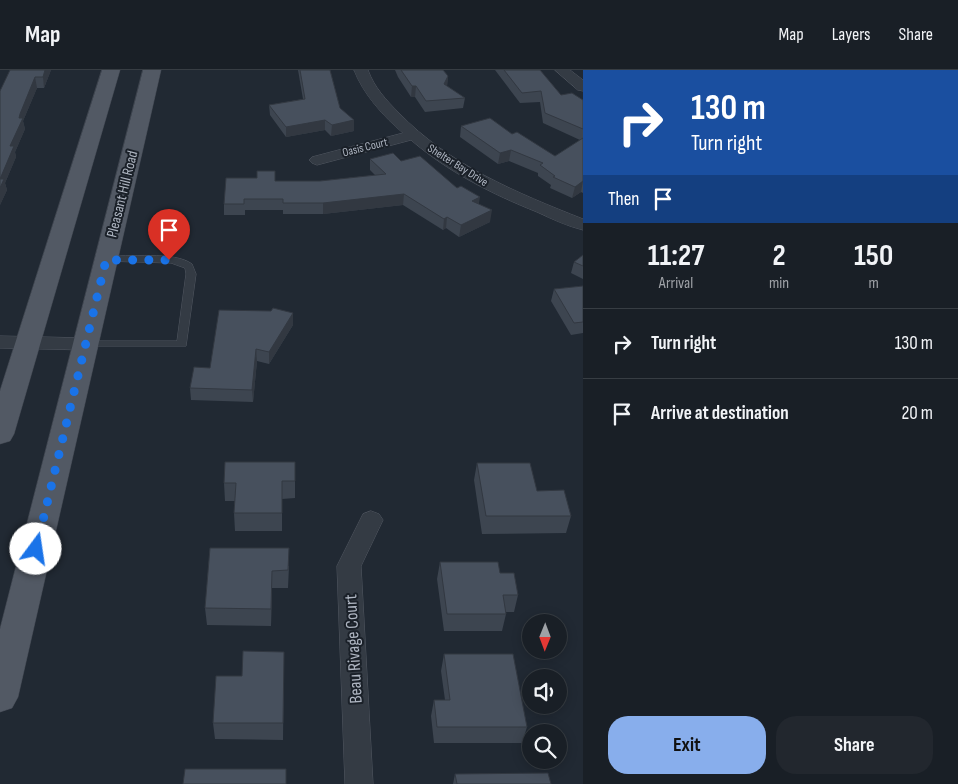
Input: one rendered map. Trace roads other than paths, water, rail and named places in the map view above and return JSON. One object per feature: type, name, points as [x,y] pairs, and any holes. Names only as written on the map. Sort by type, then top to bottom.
[{"type":"main road","points":[[0,434],[111,70]]},
{"type":"main road","name":"Pleasant Hill Road","points":[[0,697],[152,70]]},
{"type":"street","name":"Shelter Bay Drive","points":[[361,70],[363,77],[377,97],[399,123],[439,155],[479,180],[536,207],[583,225]]},
{"type":"street","points":[[562,70],[583,87]]},
{"type":"street","name":"Oasis Court","points":[[317,160],[414,135]]},
{"type":"street","points":[[0,342],[86,344]]},
{"type":"street","name":"Beau Rivage Court","points":[[359,784],[349,566],[371,520]]},
{"type":"lane","points":[[86,344],[182,344],[191,274],[189,267],[178,261],[106,260]]}]
